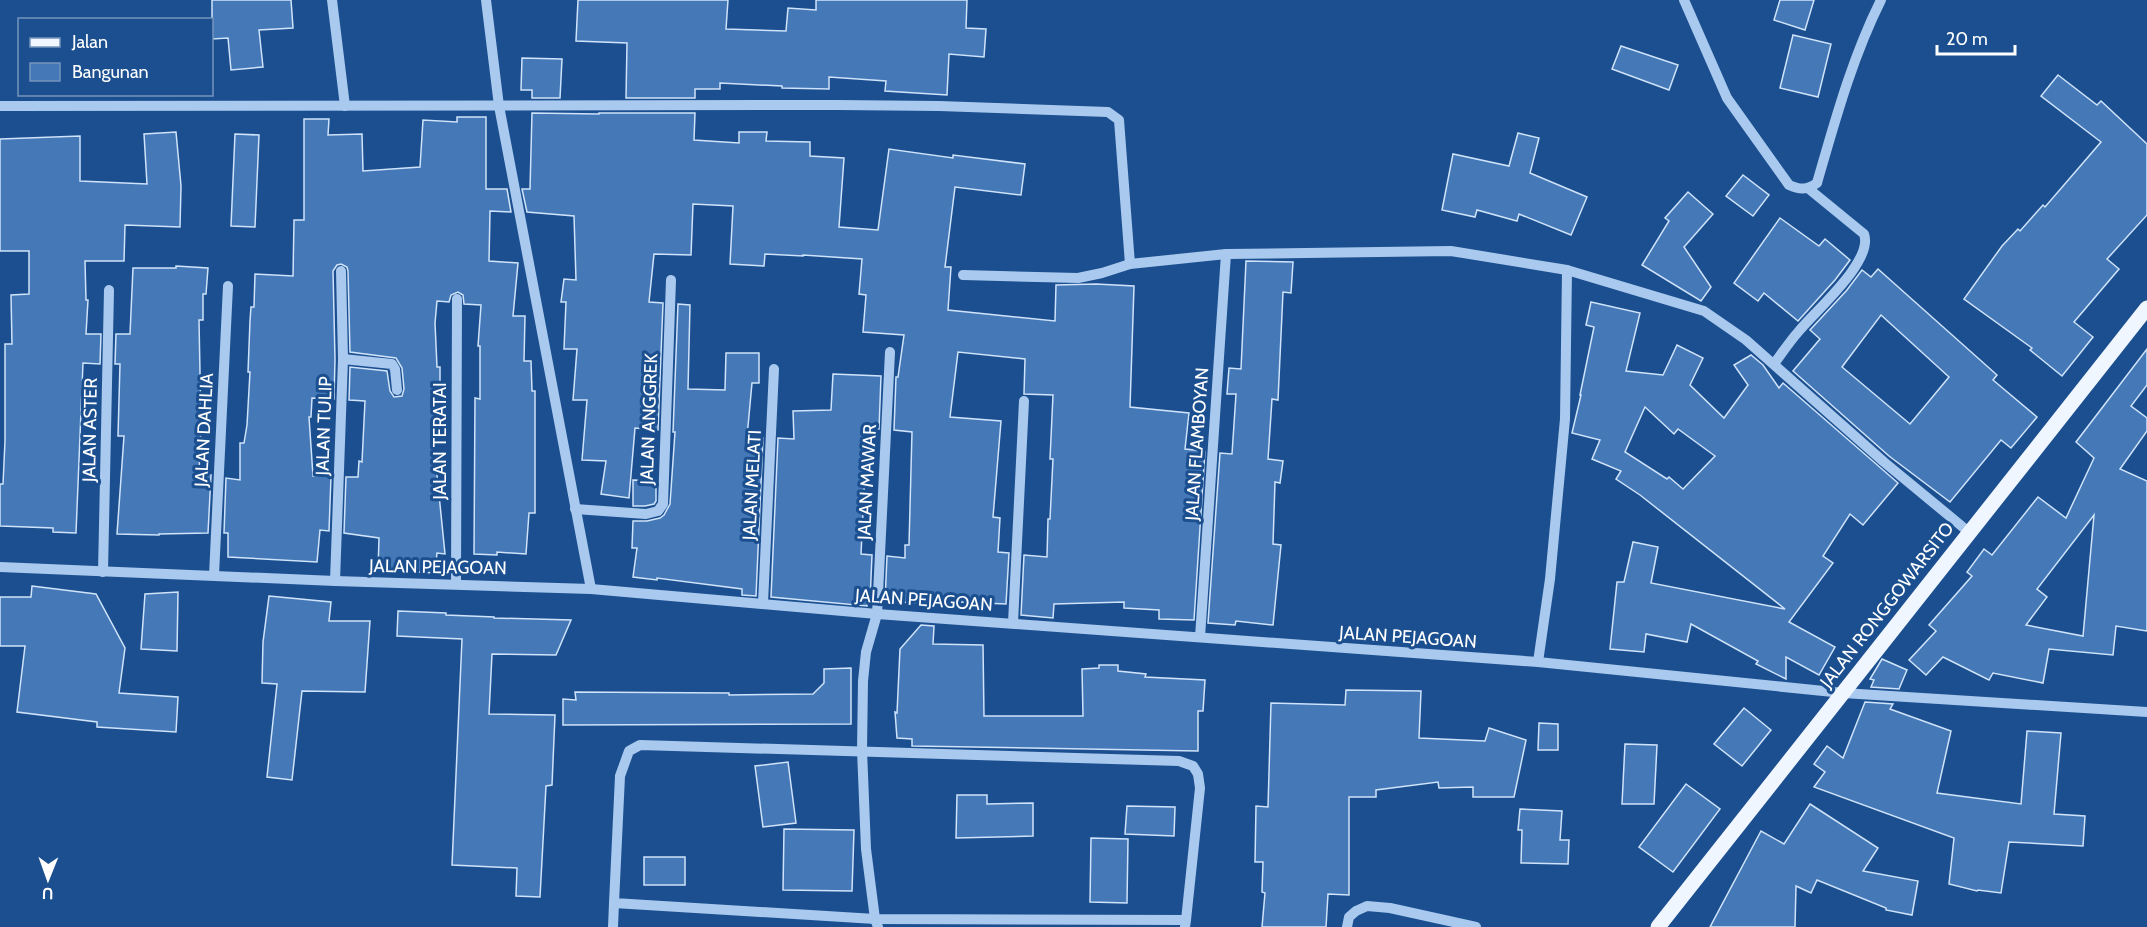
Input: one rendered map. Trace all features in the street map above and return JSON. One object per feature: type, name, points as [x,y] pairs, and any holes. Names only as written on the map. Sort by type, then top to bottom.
[{"type":"main road","name":"JALAN RONGGOWARSITO","points":[[1658,927],[2147,308]]},
{"type":"street","points":[[332,0],[345,106]]},
{"type":"street","points":[[486,0],[499,106],[591,589]]},
{"type":"street","points":[[1684,0],[1727,98],[1789,185],[1798,189],[1809,189],[1817,183],[1847,81],[1881,0]]},
{"type":"street","points":[[0,106],[939,106],[1108,112],[1119,120],[1130,264]]},
{"type":"street","points":[[1774,364],[1799,330],[1855,267],[1863,253],[1866,241],[1864,234],[1809,189]]},
{"type":"street","points":[[963,276],[1078,278],[1130,264],[1226,254],[1451,251],[1567,270],[1704,311],[1746,340],[1884,462],[1970,533]]},
{"type":"street","name":"JALAN FLAMBOYAN","points":[[1200,638],[1226,254]]},
{"type":"street","points":[[1538,663],[1550,579],[1565,419],[1567,270]]},
{"type":"street","name":"JALAN TULIP","points":[[335,582],[344,359],[341,271]]},
{"type":"street","name":"JALAN ANGGREK","points":[[575,509],[646,514],[658,511],[663,504],[671,279]]},
{"type":"street","name":"JALAN DAHLIA","points":[[214,575],[228,286]]},
{"type":"street","name":"JALAN ASTER","points":[[103,572],[109,290]]},
{"type":"street","name":"JALAN TERATAI","points":[[456,584],[457,299]]},
{"type":"street","name":"JALAN MAWAR","points":[[877,923],[866,849],[862,750],[863,681],[866,652],[877,614],[890,352]]},
{"type":"street","points":[[344,359],[392,364],[395,369],[397,390]]},
{"type":"street","name":"JALAN MELATI","points":[[763,603],[774,369]]},
{"type":"street","points":[[1013,623],[1024,401]]},
{"type":"street","name":"JALAN PEJAGOAN","points":[[0,567],[335,582],[591,589],[877,614],[1538,663],[1843,693],[2147,712]]},
{"type":"street","points":[[613,927],[614,903],[620,776],[629,751],[640,745],[1179,761],[1193,766],[1198,774],[1200,788],[1185,923],[877,923],[614,903]]},
{"type":"street","points":[[1347,927],[1349,917],[1367,906],[1390,908],[1476,927]]},
{"type":"building","points":[[212,0],[291,0],[293,28],[259,30],[263,67],[231,70],[228,38],[213,39]]},
{"type":"building","points":[[578,0],[728,0],[726,29],[786,31],[788,8],[816,10],[816,0],[967,0],[966,28],[986,29],[984,57],[949,54],[947,95],[885,91],[886,81],[829,77],[829,89],[720,83],[720,89],[695,89],[695,98],[626,98],[627,43],[576,41]]},
{"type":"building","points":[[1780,0],[1814,0],[1805,30],[1774,20]]},
{"type":"building","points":[[1793,35],[1831,44],[1818,97],[1780,88]]},
{"type":"building","points":[[1621,46],[1678,65],[1669,90],[1612,69]]},
{"type":"building","points":[[522,58],[562,59],[560,98],[532,98],[532,90],[521,90]]},
{"type":"building","points":[[2058,75],[2097,105],[2101,101],[2147,144],[2147,215],[2107,259],[2119,269],[2074,322],[2093,337],[2062,376],[2030,350],[2032,348],[1964,299],[2002,246],[2018,229],[2020,231],[2043,205],[2045,207],[2101,142],[2041,96]]},
{"type":"building","points":[[532,113],[695,113],[694,140],[739,143],[739,132],[767,132],[766,141],[810,142],[810,156],[844,158],[839,227],[878,230],[889,149],[953,158],[953,155],[1025,164],[1021,195],[955,187],[945,267],[951,267],[948,310],[1055,321],[1056,285],[1134,286],[1130,407],[1189,413],[1185,449],[1205,451],[1194,620],[1159,619],[1159,610],[1124,608],[1124,602],[1054,604],[1053,618],[1021,615],[1024,555],[1047,557],[1053,459],[1050,459],[1053,395],[1024,394],[1025,359],[958,352],[950,417],[1001,421],[993,517],[1000,518],[998,552],[1009,553],[1006,604],[935,601],[934,603],[885,602],[887,556],[905,558],[905,545],[909,545],[912,432],[894,430],[896,377],[898,377],[904,335],[863,332],[866,295],[859,294],[862,259],[765,254],[764,266],[730,264],[733,206],[693,204],[691,255],[654,254],[649,302],[663,303],[658,430],[635,428],[629,498],[601,494],[606,461],[582,460],[587,400],[573,400],[577,349],[564,349],[566,302],[561,302],[564,279],[576,280],[574,216],[527,212],[522,189],[530,189]]},
{"type":"building","points":[[457,117],[486,117],[486,189],[507,189],[511,212],[490,211],[489,261],[518,263],[513,316],[525,316],[524,361],[531,361],[532,391],[535,391],[535,513],[529,513],[526,554],[497,552],[497,555],[474,554],[475,398],[480,399],[480,346],[478,346],[481,305],[464,304],[463,295],[458,292],[451,295],[449,302],[437,301],[435,323],[437,367],[440,367],[440,411],[437,411],[434,445],[445,554],[437,553],[435,573],[378,570],[379,538],[344,533],[346,477],[358,477],[359,461],[362,462],[365,401],[349,400],[350,367],[387,371],[390,391],[394,397],[402,396],[404,389],[402,368],[396,358],[350,352],[348,271],[347,267],[341,264],[337,265],[333,271],[334,399],[312,398],[311,417],[309,417],[313,476],[331,476],[329,531],[320,530],[317,562],[228,557],[228,533],[224,533],[226,478],[240,480],[240,443],[244,443],[247,425],[250,321],[251,307],[254,307],[255,274],[293,276],[294,220],[304,220],[304,119],[329,119],[328,135],[362,134],[363,171],[420,167],[423,120],[457,122]]},
{"type":"building","points":[[176,132],[181,186],[180,227],[125,225],[124,261],[85,261],[86,300],[88,300],[86,334],[101,334],[100,364],[83,363],[76,533],[53,532],[53,528],[0,526],[0,484],[3,484],[5,441],[5,344],[12,344],[11,295],[29,294],[29,251],[0,251],[0,139],[80,136],[80,181],[147,184],[144,134]]},
{"type":"building","points":[[1518,133],[1539,138],[1530,173],[1587,197],[1571,235],[1519,214],[1517,221],[1477,210],[1475,217],[1442,210],[1453,154],[1509,166]]},
{"type":"building","points":[[235,134],[259,135],[255,227],[231,226]]},
{"type":"building","points":[[1743,175],[1769,195],[1753,216],[1726,196]]},
{"type":"building","points":[[1688,192],[1713,214],[1684,247],[1711,287],[1701,301],[1642,265],[1669,221],[1665,218]]},
{"type":"building","points":[[1780,218],[1819,246],[1825,239],[1850,260],[1798,321],[1764,293],[1758,301],[1734,283]]},
{"type":"building","points":[[1246,261],[1293,262],[1291,293],[1283,292],[1278,400],[1272,399],[1268,459],[1283,461],[1280,483],[1275,482],[1273,544],[1281,545],[1273,625],[1236,621],[1235,625],[1208,623],[1220,453],[1232,454],[1236,394],[1227,394],[1229,368],[1241,369]]},
{"type":"building","points":[[176,266],[208,268],[206,294],[203,294],[203,320],[199,320],[201,426],[199,473],[211,475],[208,533],[117,534],[124,436],[118,436],[120,364],[115,364],[116,334],[130,334],[133,268],[176,268]]},
{"type":"building","points":[[1878,269],[1997,375],[1993,380],[2037,417],[2011,448],[2001,440],[1950,502],[1889,456],[1793,371],[1820,339],[1810,330],[1862,270],[1871,277]],"holes":[[[1881,315],[1949,377],[1910,424],[1842,367]]]},
{"type":"building","points":[[1591,302],[1640,313],[1626,371],[1663,375],[1677,345],[1703,358],[1690,385],[1724,418],[1748,385],[1734,365],[1751,355],[1763,365],[1779,388],[1783,383],[1898,483],[1863,525],[1850,514],[1823,556],[1833,563],[1789,622],[1835,647],[1819,675],[1786,657],[1786,679],[1756,664],[1758,661],[1691,624],[1687,642],[1646,634],[1644,652],[1610,649],[1617,582],[1624,582],[1633,542],[1658,547],[1651,583],[1785,609],[1640,495],[1616,479],[1621,471],[1592,459],[1600,440],[1572,433],[1594,327],[1586,325]],"holes":[[[1645,407],[1674,434],[1678,429],[1715,456],[1683,489],[1669,477],[1667,479],[1625,452]]]},
{"type":"building","points":[[678,304],[690,305],[688,389],[725,390],[726,353],[759,353],[759,383],[752,383],[747,437],[763,438],[756,596],[742,595],[742,589],[633,577],[637,548],[632,548],[633,521],[660,518],[670,504],[675,432],[673,432]]},
{"type":"building","points":[[2147,349],[2147,385],[2131,406],[2147,418],[2147,431],[2120,469],[2147,481],[2147,631],[2116,626],[2113,655],[2049,649],[2043,683],[1993,673],[1989,680],[1943,657],[1926,675],[1909,660],[1936,631],[1929,625],[1972,576],[1967,572],[1984,549],[1992,555],[2038,497],[2066,518],[2094,458],[2076,442]],"holes":[[[2094,515],[2083,636],[2026,625],[2047,597],[2037,589]]]},
{"type":"building","points":[[833,374],[881,376],[879,429],[870,428],[869,452],[866,451],[861,554],[872,555],[870,601],[867,601],[867,606],[771,597],[778,438],[794,439],[793,411],[831,410]]},
{"type":"building","points":[[633,480],[656,481],[654,504],[633,506]]},
{"type":"building","points":[[32,586],[96,594],[125,648],[119,693],[178,697],[176,732],[97,727],[97,722],[17,712],[25,646],[0,646],[0,597],[31,597]]},
{"type":"building","points":[[178,592],[177,651],[141,649],[145,594]]},
{"type":"building","points":[[269,596],[331,602],[329,621],[370,621],[365,692],[302,691],[292,780],[267,777],[277,684],[262,683],[263,642]]},
{"type":"building","points":[[398,611],[494,618],[571,620],[556,655],[492,654],[489,714],[555,715],[552,785],[546,786],[540,897],[516,896],[517,868],[452,865],[462,639],[397,636]]},
{"type":"building","points":[[921,625],[934,626],[933,644],[983,645],[984,716],[1083,716],[1082,669],[1099,668],[1099,665],[1118,665],[1118,671],[1146,674],[1145,677],[1205,680],[1203,711],[1198,711],[1198,751],[912,746],[912,739],[897,738],[895,712],[897,713],[900,649]]},
{"type":"building","points":[[1882,659],[1907,670],[1899,689],[1871,687],[1874,680],[1870,679]]},
{"type":"building","points":[[851,668],[851,724],[563,725],[563,699],[576,700],[575,692],[813,694],[824,683],[824,669]]},
{"type":"building","points":[[1346,690],[1421,691],[1419,738],[1485,741],[1489,728],[1526,740],[1514,797],[1473,797],[1473,787],[1439,788],[1438,782],[1376,790],[1376,797],[1349,797],[1349,895],[1328,894],[1326,927],[1262,927],[1265,893],[1262,892],[1263,862],[1255,862],[1256,806],[1268,807],[1271,703],[1345,705]]},
{"type":"building","points":[[1865,702],[1893,704],[1890,709],[1951,731],[1937,793],[2021,804],[2027,731],[2061,733],[2054,814],[2085,816],[2083,846],[2009,842],[2001,893],[1977,891],[1949,884],[1954,838],[1814,787],[1825,772],[1814,764],[1827,746],[1843,758]]},
{"type":"building","points":[[1744,708],[1771,730],[1742,766],[1714,744]]},
{"type":"building","points":[[1539,723],[1558,724],[1558,750],[1538,750]]},
{"type":"building","points":[[1625,744],[1657,745],[1654,804],[1622,804]]},
{"type":"building","points":[[788,762],[796,823],[763,827],[755,766]]},
{"type":"building","points":[[1686,784],[1720,809],[1673,872],[1639,847]]},
{"type":"building","points":[[957,795],[987,795],[987,804],[1033,803],[1033,836],[956,838]]},
{"type":"building","points":[[1810,804],[1878,848],[1863,871],[1918,881],[1912,915],[1886,910],[1886,908],[1817,880],[1811,893],[1796,886],[1795,927],[1710,927],[1761,831],[1784,844]]},
{"type":"building","points":[[1127,806],[1175,807],[1174,836],[1125,834]]},
{"type":"building","points":[[1520,809],[1562,811],[1560,840],[1569,840],[1568,864],[1521,863],[1522,830],[1518,830]]},
{"type":"building","points":[[784,829],[854,830],[852,891],[783,890]]},
{"type":"building","points":[[1091,838],[1128,839],[1127,903],[1090,902]]},
{"type":"building","points":[[644,857],[685,857],[685,885],[644,885]]}]
